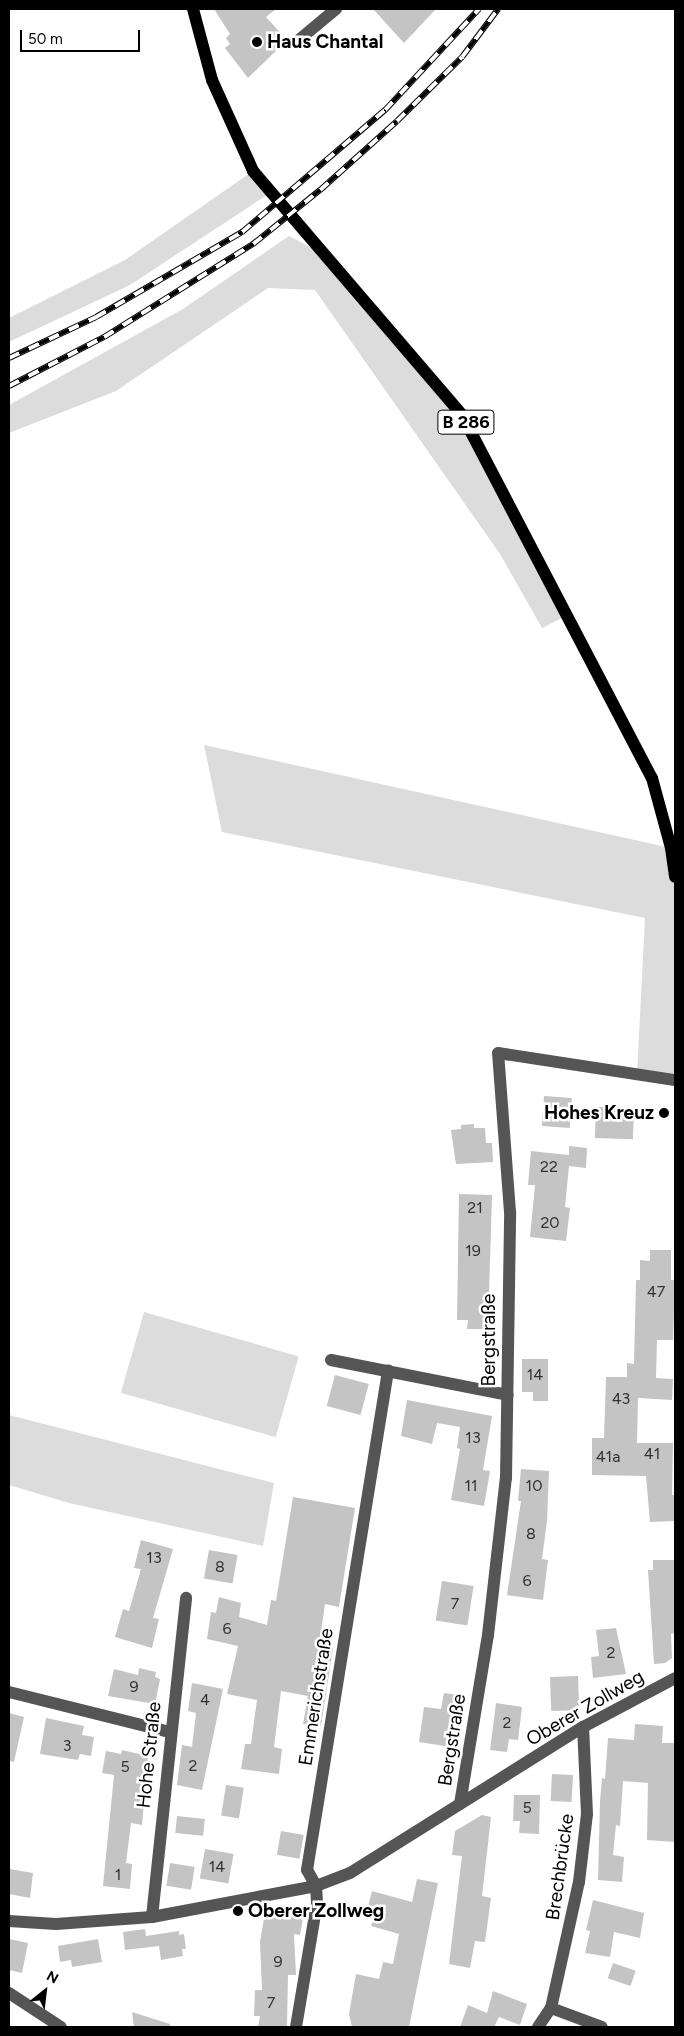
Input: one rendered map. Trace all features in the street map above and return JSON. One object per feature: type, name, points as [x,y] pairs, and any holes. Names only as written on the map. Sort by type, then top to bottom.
[{"type":"main road","name":"B 286","points":[[193,9],[212,80],[253,171],[462,415],[652,778],[671,848],[675,877]]},
{"type":"street","points":[[300,39],[336,9]]},
{"type":"street","name":"Bergstraße","points":[[460,1804],[488,1635],[506,1478],[510,1212],[498,1053],[675,1080]]},
{"type":"street","points":[[331,1360],[508,1395]]},
{"type":"street","name":"Emmerichstraße","points":[[296,2027],[318,1903],[316,1886],[307,1870],[388,1371]]},
{"type":"street","name":"Hohe Straße","points":[[152,1917],[170,1732],[186,1598]]},
{"type":"street","name":"Oberer Zollweg","points":[[9,1921],[56,1924],[152,1917],[316,1886],[350,1873],[583,1727],[675,1678]]},
{"type":"street","points":[[9,1692],[170,1732]]},
{"type":"street","name":"Brechbrücke","points":[[538,2027],[550,2008],[571,1928],[582,1862],[587,1814],[583,1727]]},
{"type":"street","points":[[9,1993],[61,2027]]},
{"type":"street","points":[[550,2008],[602,2027]]},
{"type":"shaded area","points":[[253,171],[270,193],[130,285],[9,342],[9,318],[125,260]]},
{"type":"shaded area","points":[[289,236],[321,253],[462,415],[568,615],[542,628],[500,554],[315,290],[268,288],[116,391],[9,433],[9,405],[183,309]]},
{"type":"shaded area","points":[[204,745],[671,848],[675,877],[675,1080],[637,1075],[645,918],[222,832]]},
{"type":"shaded area","points":[[144,1312],[299,1356],[276,1437],[121,1393]]},
{"type":"shaded area","points":[[9,1415],[274,1483],[263,1546],[69,1503],[9,1485]]},
{"type":"building","name":"Haus Chantal","points":[[214,9],[276,9],[266,17],[287,40],[248,78],[225,48],[230,44],[226,38],[230,34]]},
{"type":"building","points":[[373,9],[436,9],[404,43]]},
{"type":"building","points":[[544,1096],[572,1098],[570,1128],[542,1126]]},
{"type":"building","points":[[596,1107],[634,1108],[633,1139],[595,1138]]},
{"type":"building","points":[[474,1124],[474,1128],[485,1128],[486,1143],[492,1143],[493,1162],[456,1164],[451,1130],[461,1129],[461,1125]]},
{"type":"building","points":[[569,1146],[587,1148],[586,1168],[569,1166],[565,1207],[570,1208],[566,1241],[530,1237],[535,1185],[528,1185],[531,1151],[569,1155]]},
{"type":"building","points":[[459,1194],[492,1195],[488,1329],[467,1329],[468,1320],[457,1320]]},
{"type":"building","points":[[650,1250],[671,1250],[671,1280],[675,1280],[673,1340],[657,1340],[656,1378],[673,1379],[672,1400],[638,1398],[637,1443],[673,1443],[672,1495],[675,1495],[675,1521],[650,1522],[646,1476],[592,1475],[592,1438],[604,1438],[606,1377],[627,1377],[627,1363],[634,1364],[636,1280],[640,1280],[640,1260],[650,1261]]},
{"type":"building","points":[[522,1359],[548,1359],[548,1401],[533,1401],[533,1392],[522,1392]]},
{"type":"building","points":[[335,1375],[369,1384],[361,1415],[327,1406]]},
{"type":"building","points":[[407,1400],[492,1416],[483,1470],[490,1471],[484,1506],[451,1500],[460,1449],[457,1448],[460,1427],[437,1423],[432,1444],[401,1436]]},
{"type":"building","points":[[521,1469],[549,1471],[547,1521],[542,1559],[548,1560],[543,1600],[507,1595],[521,1501],[518,1501]]},
{"type":"building","points":[[293,1497],[355,1508],[339,1607],[325,1604],[319,1646],[333,1648],[321,1726],[303,1724],[308,1696],[281,1691],[274,1747],[282,1749],[279,1774],[241,1769],[245,1744],[251,1744],[257,1700],[227,1694],[238,1646],[207,1639],[211,1612],[216,1613],[219,1597],[241,1603],[239,1617],[267,1625],[271,1600],[276,1601]]},
{"type":"building","points":[[141,1540],[173,1549],[153,1618],[159,1619],[152,1648],[115,1637],[123,1609],[129,1611],[141,1569],[134,1568]]},
{"type":"building","points":[[209,1550],[238,1555],[233,1584],[204,1579]]},
{"type":"building","points":[[653,1560],[675,1560],[675,1633],[671,1634],[672,1658],[665,1663],[654,1664],[648,1570],[653,1570]]},
{"type":"building","points":[[442,1581],[474,1586],[467,1626],[436,1621]]},
{"type":"building","points":[[616,1628],[626,1674],[593,1678],[591,1657],[599,1656],[596,1630]]},
{"type":"building","points":[[139,1668],[156,1672],[155,1677],[160,1679],[155,1704],[108,1696],[114,1669],[138,1675]]},
{"type":"building","points":[[578,1676],[579,1710],[551,1711],[550,1677]]},
{"type":"building","points":[[192,1683],[223,1689],[202,1790],[177,1785],[182,1745],[192,1747],[196,1713],[188,1711]]},
{"type":"building","points":[[444,1693],[459,1695],[451,1747],[419,1742],[424,1707],[441,1709]]},
{"type":"building","points":[[496,1703],[522,1707],[518,1740],[509,1739],[507,1752],[490,1750]]},
{"type":"building","points":[[9,1713],[24,1717],[14,1762],[9,1761]]},
{"type":"building","points":[[46,1718],[84,1726],[82,1735],[94,1737],[91,1756],[80,1754],[78,1760],[40,1754]]},
{"type":"building","points":[[635,1724],[663,1726],[662,1743],[675,1743],[675,1842],[647,1840],[648,1783],[623,1781],[620,1826],[616,1825],[613,1855],[624,1857],[622,1882],[598,1880],[600,1801],[602,1778],[605,1779],[608,1738],[634,1740]]},
{"type":"building","points":[[122,1750],[148,1756],[142,1825],[131,1823],[126,1863],[132,1864],[130,1889],[103,1886],[114,1775],[102,1773],[106,1751],[121,1754]]},
{"type":"building","points":[[552,1774],[573,1775],[572,1802],[551,1801]]},
{"type":"building","points":[[226,1785],[244,1788],[239,1818],[221,1816]]},
{"type":"building","points":[[514,1795],[540,1795],[539,1834],[519,1833],[520,1821],[513,1821]]},
{"type":"building","points":[[482,1815],[491,1817],[482,1896],[491,1898],[485,1942],[475,1941],[470,1968],[449,1964],[462,1856],[452,1855],[455,1831]]},
{"type":"building","points":[[177,1816],[205,1819],[203,1836],[175,1833]]},
{"type":"building","points":[[281,1831],[304,1835],[299,1859],[277,1855]]},
{"type":"building","points":[[205,1849],[234,1854],[228,1884],[200,1879]]},
{"type":"building","points":[[170,1863],[195,1867],[191,1890],[166,1886]]},
{"type":"building","points":[[9,1869],[33,1873],[30,1898],[9,1894]]},
{"type":"building","points":[[417,1879],[438,1883],[409,2027],[352,2027],[349,2014],[356,1974],[379,1979],[383,1962],[393,1964],[399,1934],[371,1926],[375,1913],[367,1911],[372,1891],[412,1902]]},
{"type":"building","points":[[593,1900],[644,1913],[640,1938],[614,1932],[610,1957],[585,1953],[590,1931],[586,1930]]},
{"type":"building","points":[[280,1908],[304,1912],[300,1935],[294,1934],[296,1975],[288,1975],[287,2027],[258,2027],[260,2016],[254,2016],[255,1990],[262,1990],[260,1942],[265,1913],[279,1915]]},
{"type":"building","points":[[145,1929],[146,1936],[179,1931],[179,1935],[184,1934],[186,1949],[182,1949],[183,1956],[161,1960],[159,1946],[125,1950],[123,1932]]},
{"type":"building","points":[[9,1939],[28,1943],[22,1973],[9,1970]]},
{"type":"building","points":[[98,1939],[102,1962],[72,1967],[71,1960],[60,1962],[58,1946]]},
{"type":"building","points":[[613,1963],[636,1971],[630,1986],[608,1978]]},
{"type":"building","points":[[493,1991],[527,2004],[520,2025],[499,2017],[494,2027],[460,2027],[468,2005],[487,2013]]},
{"type":"building","points":[[132,2012],[170,2024],[170,2027],[134,2027]]},
{"type":"railway","points":[[9,358],[96,317],[242,232],[385,110],[479,9]]},
{"type":"railway","points":[[9,386],[104,337],[253,244],[320,190],[397,121],[462,57],[498,9]]},
{"type":"place","name":"Haus Chantal","points":[[257,42]]},
{"type":"place","name":"Hohes Kreuz","points":[[664,1113]]},
{"type":"place","name":"Oberer Zollweg","points":[[238,1911]]}]
